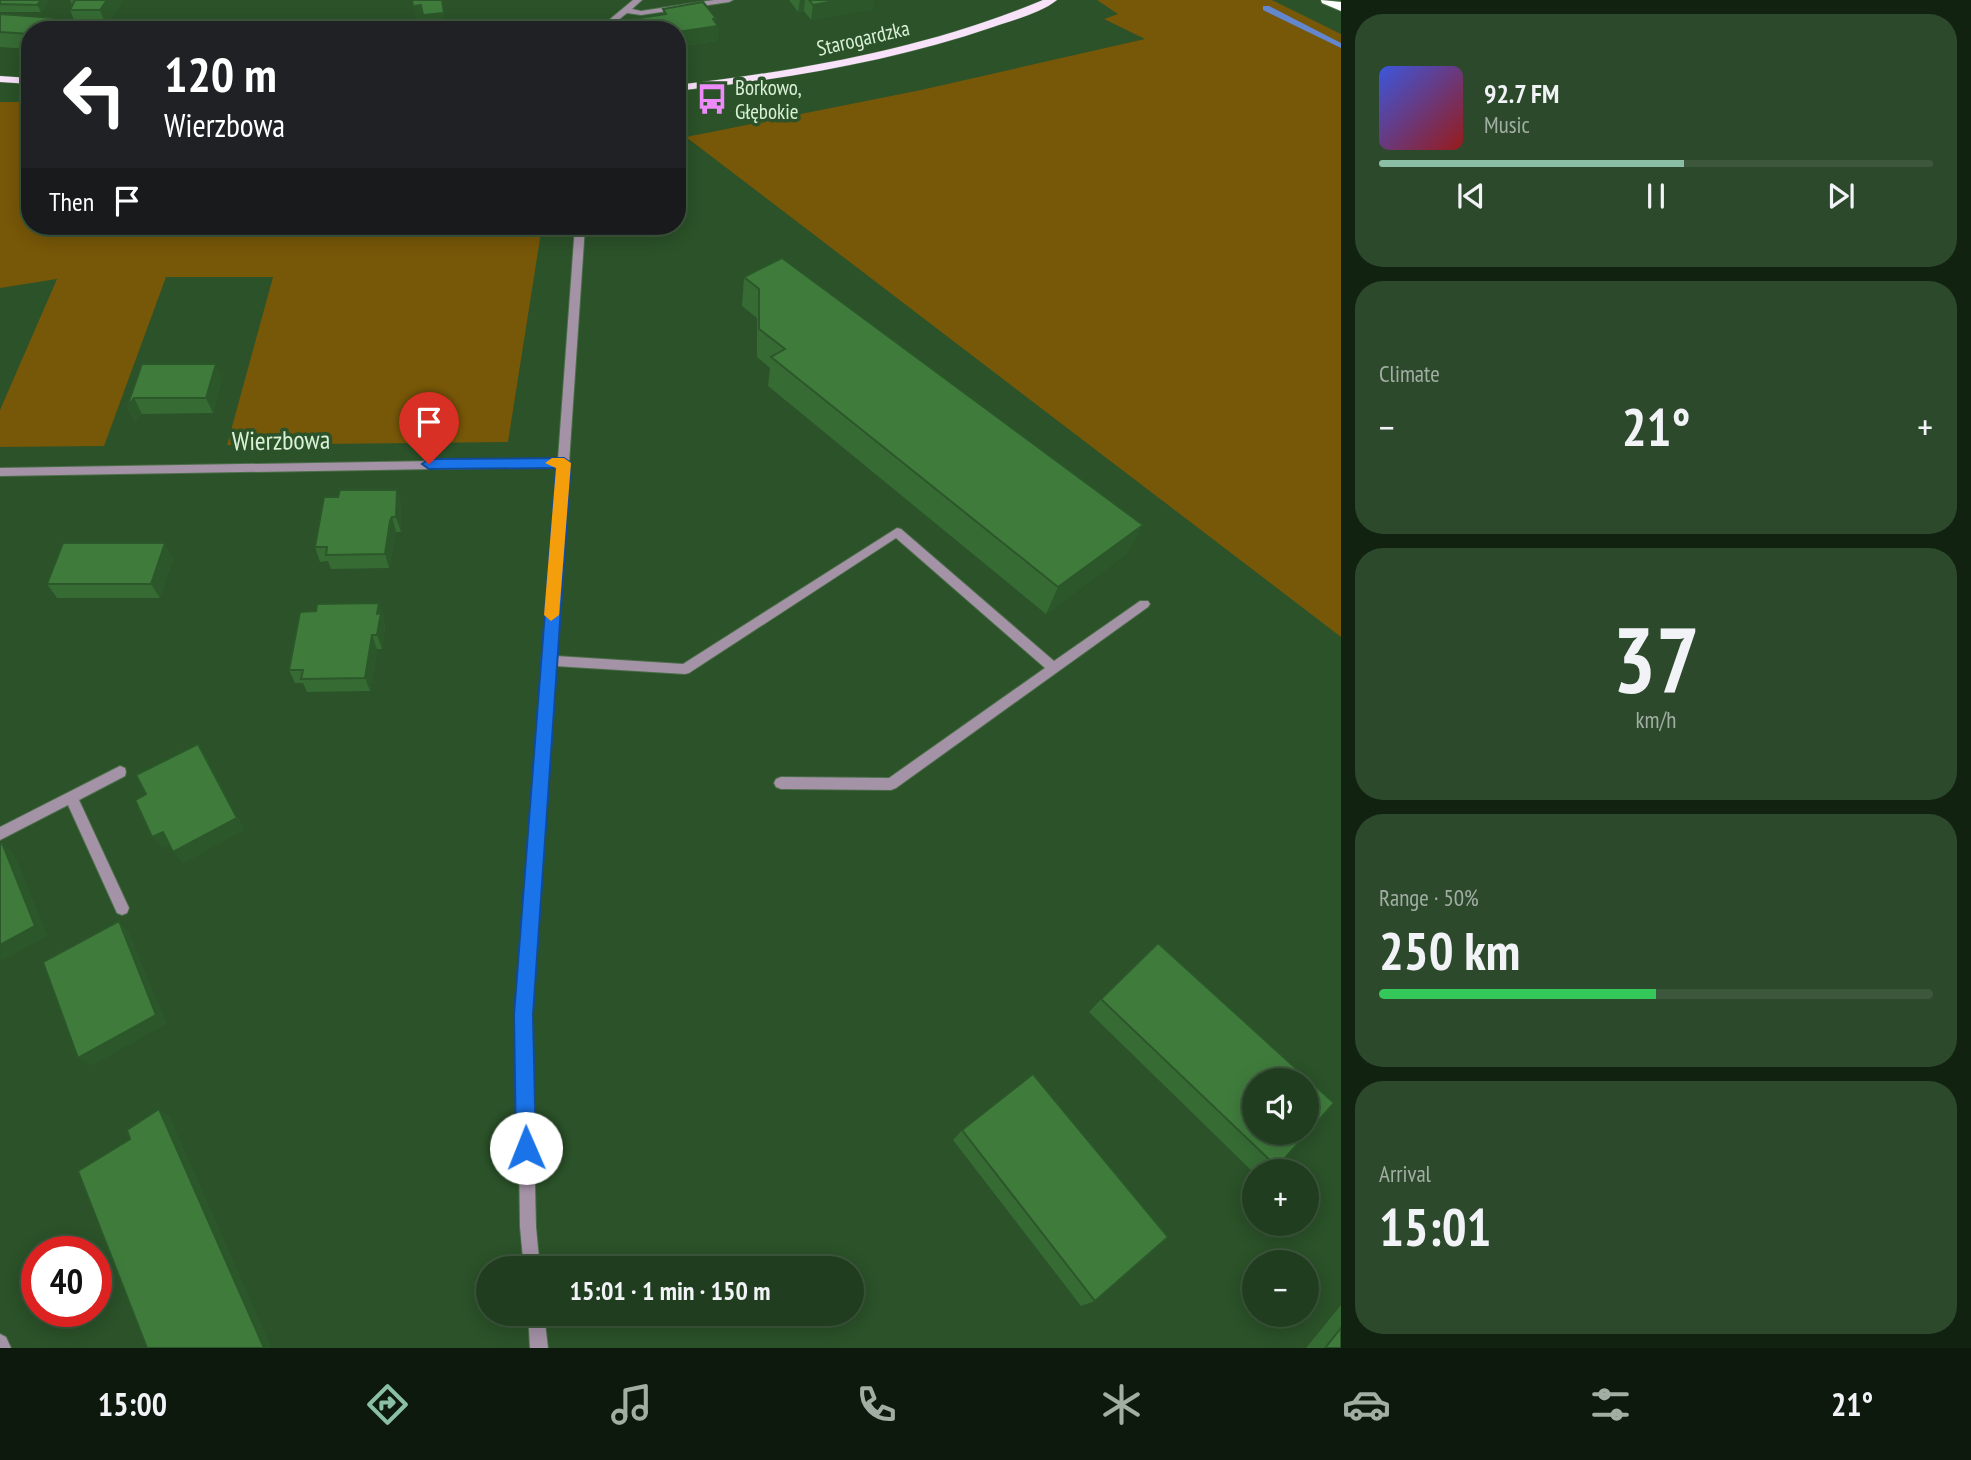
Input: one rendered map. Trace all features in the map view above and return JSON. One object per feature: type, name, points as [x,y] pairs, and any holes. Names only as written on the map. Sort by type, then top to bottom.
[{"type":"highway","points":[[1327,0],[1341,7]]},
{"type":"main road","name":"Starogardzka","points":[[686,87],[756,79],[846,63],[981,28],[1052,0]]},
{"type":"main road","points":[[0,79],[21,80]]},
{"type":"street","points":[[626,9],[641,13],[729,0]]},
{"type":"street","points":[[531,1256],[524,1015],[547,661],[579,235]]},
{"type":"street","name":"Wierzbowa","points":[[0,472],[564,463]]},
{"type":"street","points":[[547,661],[684,669],[897,532],[1055,668]]},
{"type":"street","points":[[780,783],[891,783],[1144,604]]},
{"type":"street","points":[[0,834],[120,772]]},
{"type":"street","points":[[71,797],[122,908]]},
{"type":"street","points":[[537,1326],[539,1348]]},
{"type":"lane","points":[[612,21],[638,0]]},
{"type":"shaded area","points":[[1097,0],[1272,0],[1341,34],[1341,637],[686,137],[921,90],[1145,39],[1104,19],[1118,14]]},
{"type":"shaded area","points":[[0,102],[21,102],[21,235],[541,235],[508,442],[227,445],[273,277],[166,277],[104,446],[0,447],[0,410],[57,279],[0,288]]},
{"type":"building","points":[[0,0],[41,0],[37,5],[0,4]]},
{"type":"building","points":[[75,0],[107,0],[100,10],[70,10]]},
{"type":"building","points":[[412,0],[442,0],[444,13],[423,15],[421,5],[413,6]]},
{"type":"building","points":[[809,0],[840,0],[813,5]]},
{"type":"building","points":[[703,2],[716,18],[713,19],[718,26],[686,31],[686,21],[627,20],[666,14],[663,9]]},
{"type":"building","points":[[0,14],[54,18],[52,21],[21,21],[21,33],[0,32]]},
{"type":"building","points":[[782,258],[1143,525],[1058,587],[771,357],[785,349],[759,329],[759,289],[744,277]]},
{"type":"building","points":[[142,364],[216,364],[206,398],[134,398],[127,407]]},
{"type":"building","points":[[340,490],[397,490],[396,517],[392,517],[390,521],[385,554],[326,555],[327,547],[315,547],[324,497],[338,497]]},
{"type":"building","points":[[63,543],[165,543],[151,584],[47,584]]},
{"type":"building","points":[[379,603],[377,614],[381,613],[377,635],[372,635],[365,678],[301,679],[303,670],[289,670],[300,612],[316,611],[317,604]]},
{"type":"building","points":[[198,744],[237,818],[173,852],[163,832],[152,837],[135,800],[146,794],[136,775]]},
{"type":"building","points":[[2,843],[35,926],[0,945],[0,845]]},
{"type":"building","points":[[119,921],[156,1015],[78,1058],[43,962]]},
{"type":"building","points":[[1158,943],[1296,1068],[1242,1068],[1242,1134],[1101,999]]},
{"type":"building","points":[[1033,1074],[1168,1237],[1095,1301],[962,1130]]},
{"type":"building","points":[[1319,1089],[1334,1103],[1319,1120]]},
{"type":"building","points":[[159,1109],[264,1348],[147,1348],[112,1258],[112,1236],[103,1236],[78,1171],[130,1139],[127,1130]]},
{"type":"building","points":[[1254,1145],[1297,1145],[1284,1159],[1269,1159]]},
{"type":"building","points":[[1341,1328],[1341,1348],[1325,1348]]},
{"type":"waterway","points":[[1266,8],[1341,46]]},
{"type":"slow traffic","points":[[551,615],[564,463],[552,463]]},
{"type":"place","name":"Borkowo, Głębokie","points":[[712,99]]},
{"type":"route","points":[[429,464],[564,463],[547,661],[524,1015],[526,1148]]}]
